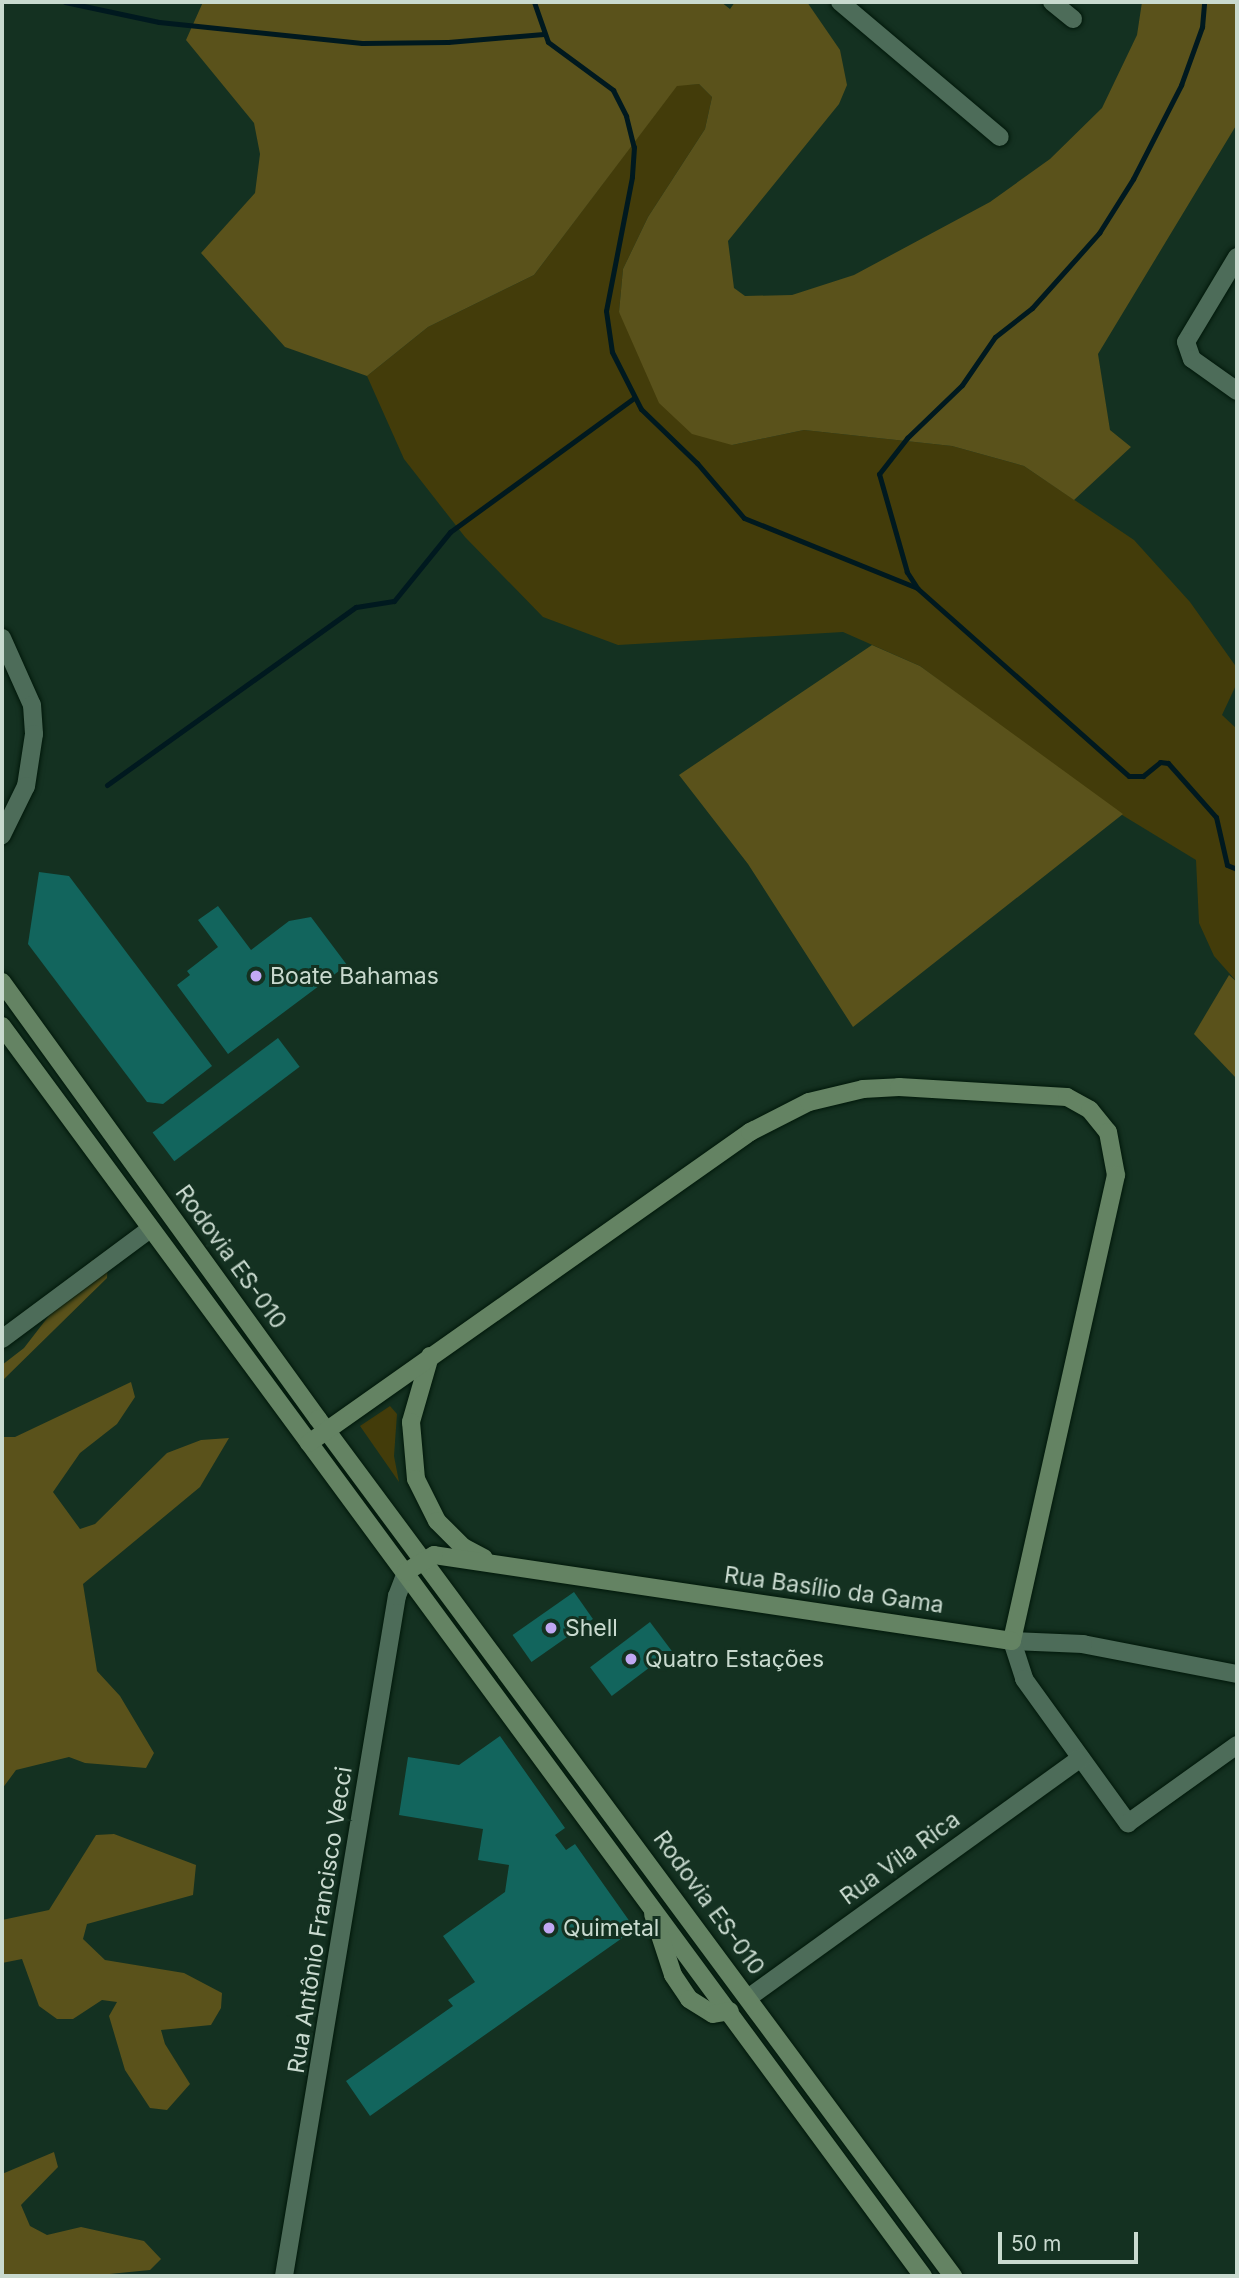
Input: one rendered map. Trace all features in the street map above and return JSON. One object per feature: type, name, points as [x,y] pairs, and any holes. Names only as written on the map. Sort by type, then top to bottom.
[{"type":"main road","name":"Rodovia ES-010","points":[[2,982],[327,1430],[953,2276]]},
{"type":"main road","name":"Rodovia ES-010","points":[[2,1026],[650,1900],[923,2276]]},
{"type":"main road","points":[[309,1443],[750,1132],[809,1102],[863,1089],[899,1087],[1079,1102],[1108,1132],[1116,1175],[1012,1641]]},
{"type":"main road","points":[[430,1356],[411,1422],[416,1479],[424,1499],[451,1537],[496,1564]]},
{"type":"main road","name":"Rua Basílio da Gama","points":[[424,1558],[434,1555],[1012,1641]]},
{"type":"main road","points":[[406,1572],[424,1558]]},
{"type":"main road","points":[[650,1900],[680,1986],[707,2012],[730,2011]]},
{"type":"street","points":[[840,2],[1000,137]]},
{"type":"street","points":[[1052,2],[1073,19]]},
{"type":"street","points":[[1237,257],[1186,342],[1192,359],[1237,391]]},
{"type":"street","points":[[2,638],[32,705],[34,734],[26,786],[2,835]]},
{"type":"street","points":[[2,1339],[150,1229]]},
{"type":"street","name":"Rua Antônio Francisco Vecci","points":[[284,2276],[397,1596],[406,1572]]},
{"type":"street","points":[[1012,1641],[1024,1678],[1128,1823],[1237,1745]]},
{"type":"street","name":"Rua Basílio da Gama","points":[[1012,1641],[1083,1644],[1237,1674]]},
{"type":"street","name":"Rua Vila Rica","points":[[748,1998],[1081,1758]]},
{"type":"shaded area","points":[[203,2],[721,2],[730,9],[735,2],[807,2],[840,50],[847,85],[839,104],[728,241],[734,288],[745,296],[792,295],[854,275],[990,202],[1050,159],[1102,108],[1137,35],[1142,2],[1237,2],[1237,124],[1098,354],[1110,430],[1131,447],[1074,500],[1024,466],[952,446],[804,430],[732,445],[692,434],[659,403],[619,312],[623,269],[648,217],[705,129],[712,97],[699,84],[677,86],[534,275],[428,327],[367,376],[285,347],[201,253],[255,193],[260,154],[254,123],[186,40]]},
{"type":"shaded area","points":[[699,84],[712,97],[705,129],[648,217],[623,269],[619,312],[732,445],[804,430],[952,446],[1024,466],[1134,540],[1190,602],[1237,668],[1237,683],[1222,715],[1237,729],[1237,982],[1214,956],[1199,923],[1196,860],[1104,804],[920,666],[843,632],[618,645],[543,617],[465,537],[404,459],[367,376],[428,327],[534,275],[677,85]]},
{"type":"shaded area","points":[[872,645],[920,666],[1123,814],[853,1027],[748,864],[679,775]]},
{"type":"shaded area","points":[[1229,975],[1237,982],[1237,1079],[1194,1034]]},
{"type":"shaded area","points":[[92,1260],[108,1262],[107,1278],[2,1381],[2,1365],[24,1348]]},
{"type":"shaded area","points":[[131,1382],[135,1397],[117,1424],[80,1453],[53,1492],[80,1529],[95,1524],[167,1453],[201,1440],[229,1438],[200,1487],[83,1584],[97,1671],[120,1696],[154,1753],[146,1768],[85,1763],[69,1757],[16,1770],[2,1789],[2,1437],[15,1437]]},
{"type":"shaded area","points":[[390,1406],[397,1414],[394,1456],[399,1482],[360,1426]]},
{"type":"shaded area","points":[[114,1834],[196,1865],[193,1895],[87,1924],[83,1939],[105,1960],[184,1973],[222,1993],[221,2008],[211,2025],[161,2030],[165,2044],[190,2084],[167,2110],[150,2108],[125,2070],[109,2016],[117,2002],[102,2000],[73,2019],[57,2019],[39,2006],[22,1959],[2,1963],[2,1920],[49,1910],[96,1835]]},
{"type":"shaded area","points":[[54,2152],[58,2167],[21,2205],[30,2226],[47,2235],[81,2227],[144,2241],[161,2259],[150,2270],[89,2276],[2,2276],[2,2174]]},
{"type":"building","points":[[39,872],[69,876],[212,1066],[163,1104],[147,1102],[28,944]]},
{"type":"building","points":[[218,906],[251,950],[289,921],[311,917],[347,965],[228,1054],[177,985],[190,975],[187,971],[218,947],[198,920]]},
{"type":"building","points":[[278,1038],[300,1067],[174,1161],[153,1132]]},
{"type":"building","name":"Shell","points":[[574,1592],[593,1619],[531,1662],[513,1635]]},
{"type":"building","points":[[650,1622],[672,1651],[612,1696],[590,1667]]},
{"type":"building","points":[[500,1736],[565,1828],[555,1835],[566,1850],[575,1844],[635,1929],[370,2116],[346,2081],[453,2006],[448,2000],[475,1982],[443,1936],[505,1892],[509,1865],[478,1860],[483,1829],[399,1815],[408,1757],[459,1765]]},
{"type":"waterway","points":[[65,2],[159,22],[362,43],[448,42],[544,34]]},
{"type":"waterway","points":[[534,2],[548,42],[613,90],[626,116],[634,147],[632,177],[606,311],[612,352],[641,409],[697,463],[744,518],[917,588],[1129,776],[1143,776],[1160,762],[1168,763],[1216,817],[1227,865],[1237,869]]},
{"type":"waterway","points":[[916,586],[907,572],[879,474],[907,438],[962,385],[995,337],[1032,308],[1099,233],[1133,179],[1181,85],[1202,27],[1204,2]]},
{"type":"waterway","points":[[107,785],[356,607],[394,601],[450,532],[634,398]]},
{"type":"place","name":"Boate Bahamas","points":[[256,976]]},
{"type":"place","name":"Shell","points":[[551,1628]]},
{"type":"place","name":"Quatro Estações","points":[[631,1659]]},
{"type":"place","name":"Quimetal","points":[[549,1928]]}]
